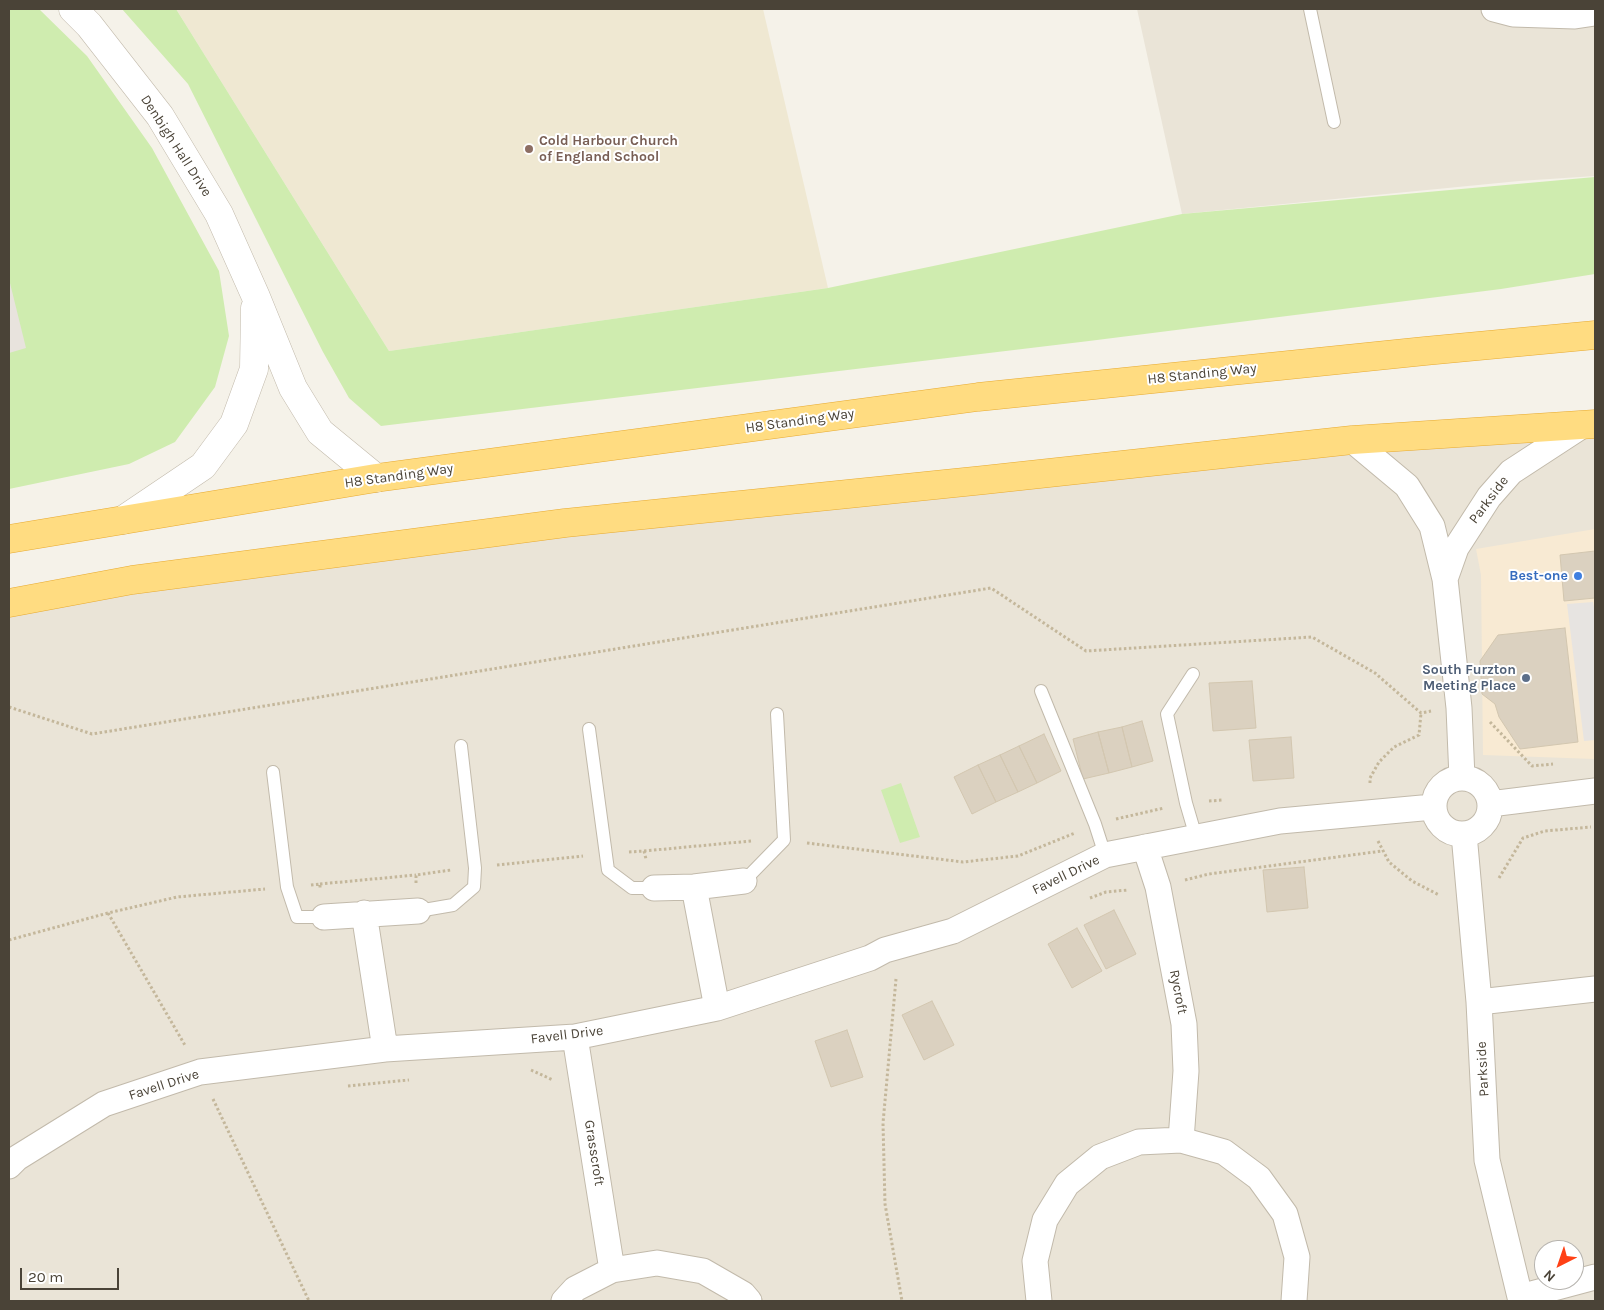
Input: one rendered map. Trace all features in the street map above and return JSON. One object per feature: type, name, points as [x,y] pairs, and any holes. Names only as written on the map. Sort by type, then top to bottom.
[{"type":"highway","name":"H8 Standing Way","points":[[9,539],[376,478],[978,397],[1595,335]]},
{"type":"highway","points":[[9,603],[132,580],[565,523],[1352,440],[1589,425]]},
{"type":"street","name":"Denbigh Hall Drive","points":[[73,9],[89,25],[160,116],[219,214],[256,297],[293,388],[320,432],[376,478]]},
{"type":"street","points":[[1494,9],[1513,14],[1575,16],[1595,13]]},
{"type":"street","name":"Denbigh Hall Drive","points":[[123,520],[204,466],[234,424],[254,369],[256,297]]},
{"type":"street","name":"Parkside","points":[[1445,579],[1456,548],[1489,497],[1511,472],[1589,425]]},
{"type":"street","name":"Parkside","points":[[1352,440],[1407,486],[1432,526],[1445,579],[1459,708],[1462,778]]},
{"type":"street","points":[[1462,778],[1478,783],[1488,796],[1490,804],[1486,821],[1473,832],[1464,834],[1446,830],[1440,824],[1433,806],[1439,790],[1445,783],[1453,779],[1462,778]]},
{"type":"street","points":[[1490,804],[1595,791]]},
{"type":"street","name":"Favell Drive","points":[[11,1157],[104,1104],[200,1072],[385,1049],[574,1037],[717,1008],[870,958],[885,950],[953,931],[1105,855],[1280,821],[1433,806]]},
{"type":"street","name":"Parkside","points":[[1464,834],[1479,1002],[1487,1160],[1521,1299]]},
{"type":"street","name":"Rycroft","points":[[1145,847],[1158,887],[1184,1024],[1186,1072],[1181,1140]]},
{"type":"street","points":[[654,888],[694,887],[744,881]]},
{"type":"street","points":[[694,887],[717,1008]]},
{"type":"street","points":[[324,916],[418,911]]},
{"type":"street","points":[[364,913],[385,1049]]},
{"type":"street","points":[[1479,1002],[1595,989]]},
{"type":"street","name":"Grasscroft","points":[[574,1037],[582,1076],[612,1270]]},
{"type":"street","points":[[1039,1301],[1035,1261],[1045,1220],[1067,1184],[1100,1157],[1139,1142],[1181,1140],[1224,1152],[1260,1178],[1285,1214],[1297,1257],[1294,1301]]},
{"type":"street","points":[[564,1301],[575,1289],[612,1270],[657,1262],[703,1271],[743,1294],[749,1301]]},
{"type":"street","points":[[1521,1299],[1595,1277]]},
{"type":"lane","points":[[1310,9],[1334,122]]},
{"type":"lane","points":[[1193,674],[1167,714],[1186,803],[1196,837]]},
{"type":"lane","points":[[1041,691],[1095,824],[1105,855]]},
{"type":"lane","points":[[744,881],[784,840],[778,714]]},
{"type":"lane","points":[[589,729],[608,870],[632,888],[654,888]]},
{"type":"lane","points":[[418,911],[453,905],[474,888],[475,868],[461,746]]},
{"type":"lane","points":[[273,772],[286,887],[297,917],[324,916]]},
{"type":"path","points":[[9,707],[92,734],[991,588],[1086,651],[1312,637],[1375,673],[1421,713],[1475,707],[1532,766],[1558,764]]},
{"type":"path","points":[[9,940],[108,913],[177,897],[416,875],[742,841],[784,840],[963,862],[1018,856],[1095,824],[1186,803],[1225,800]]},
{"type":"path","points":[[1496,882],[1524,838],[1545,831],[1591,827]]},
{"type":"path","points":[[644,851],[654,888]]},
{"type":"path","points":[[416,875],[418,911]]},
{"type":"path","points":[[320,884],[324,916]]},
{"type":"path","points":[[108,913],[200,1072],[309,1301]]},
{"type":"path","points":[[896,978],[891,1019],[884,1132],[885,1204],[902,1301]]},
{"type":"path","points":[[526,1068],[552,1080],[582,1076]]},
{"type":"path","points":[[340,1087],[418,1079]]},
{"type":"path","points":[[213,1100],[223,1099]]},
{"type":"shaded area","name":"Cold Harbour Church of England School","points":[[176,9],[763,9],[828,288],[389,351]]},
{"type":"shaded area","points":[[1137,9],[1595,9],[1595,176],[1519,181],[1182,214]]},
{"type":"shaded area","points":[[9,177],[53,352],[9,365]]},
{"type":"shaded area","points":[[1595,424],[1595,1301],[9,1301],[9,603],[132,580]]},
{"type":"shaded area","points":[[1595,529],[1595,759],[1483,755],[1481,575],[1476,549]]},
{"type":"shaded area","points":[[1593,602],[1595,613],[1595,740],[1584,741],[1567,604]]},
{"type":"green space","points":[[9,9],[39,9],[87,56],[152,148],[219,271],[229,336],[215,387],[175,442],[129,464],[9,489],[9,353],[26,348],[9,279]]},
{"type":"green space","points":[[122,9],[176,9],[389,351],[828,288],[1182,214],[1595,177],[1595,274],[1501,289],[1089,341],[381,426],[349,398],[323,352],[188,84]]},
{"type":"green space","points":[[901,783],[920,837],[900,843],[881,790]]},
{"type":"building","name":"Best-one","points":[[1595,551],[1595,598],[1564,601],[1560,555]]},
{"type":"building","name":"South Furzton Meeting Place","points":[[1565,628],[1578,742],[1520,749],[1499,717],[1495,704],[1482,694],[1480,661],[1498,635]]},
{"type":"building","points":[[1252,681],[1256,728],[1213,731],[1209,683]]},
{"type":"building","points":[[1142,721],[1153,761],[1132,767],[1122,727]]},
{"type":"building","points":[[1122,727],[1132,767],[1109,773],[1098,732]]},
{"type":"building","points":[[1098,732],[1109,773],[1083,779],[1073,739]]},
{"type":"building","points":[[1044,734],[1061,771],[1037,783],[1019,746]]},
{"type":"building","points":[[1291,737],[1294,778],[1253,781],[1249,740]]},
{"type":"building","points":[[1019,746],[1037,783],[1018,792],[1000,755]]},
{"type":"building","points":[[1000,755],[1018,792],[996,802],[978,765]]},
{"type":"building","points":[[978,765],[996,802],[972,814],[954,777]]},
{"type":"building","points":[[1304,867],[1308,908],[1267,912],[1263,870]]},
{"type":"building","points":[[1114,910],[1136,954],[1106,969],[1084,925]]},
{"type":"building","points":[[1077,928],[1102,971],[1072,988],[1048,944]]},
{"type":"building","points":[[932,1001],[954,1045],[924,1060],[902,1015]]},
{"type":"building","points":[[847,1030],[863,1077],[831,1087],[815,1041]]},
{"type":"place","name":"Cold Harbour Church of England School","points":[[529,149]]},
{"type":"place","name":"Best-one","points":[[1578,576]]},
{"type":"place","name":"South Furzton Meeting Place","points":[[1526,678]]}]
